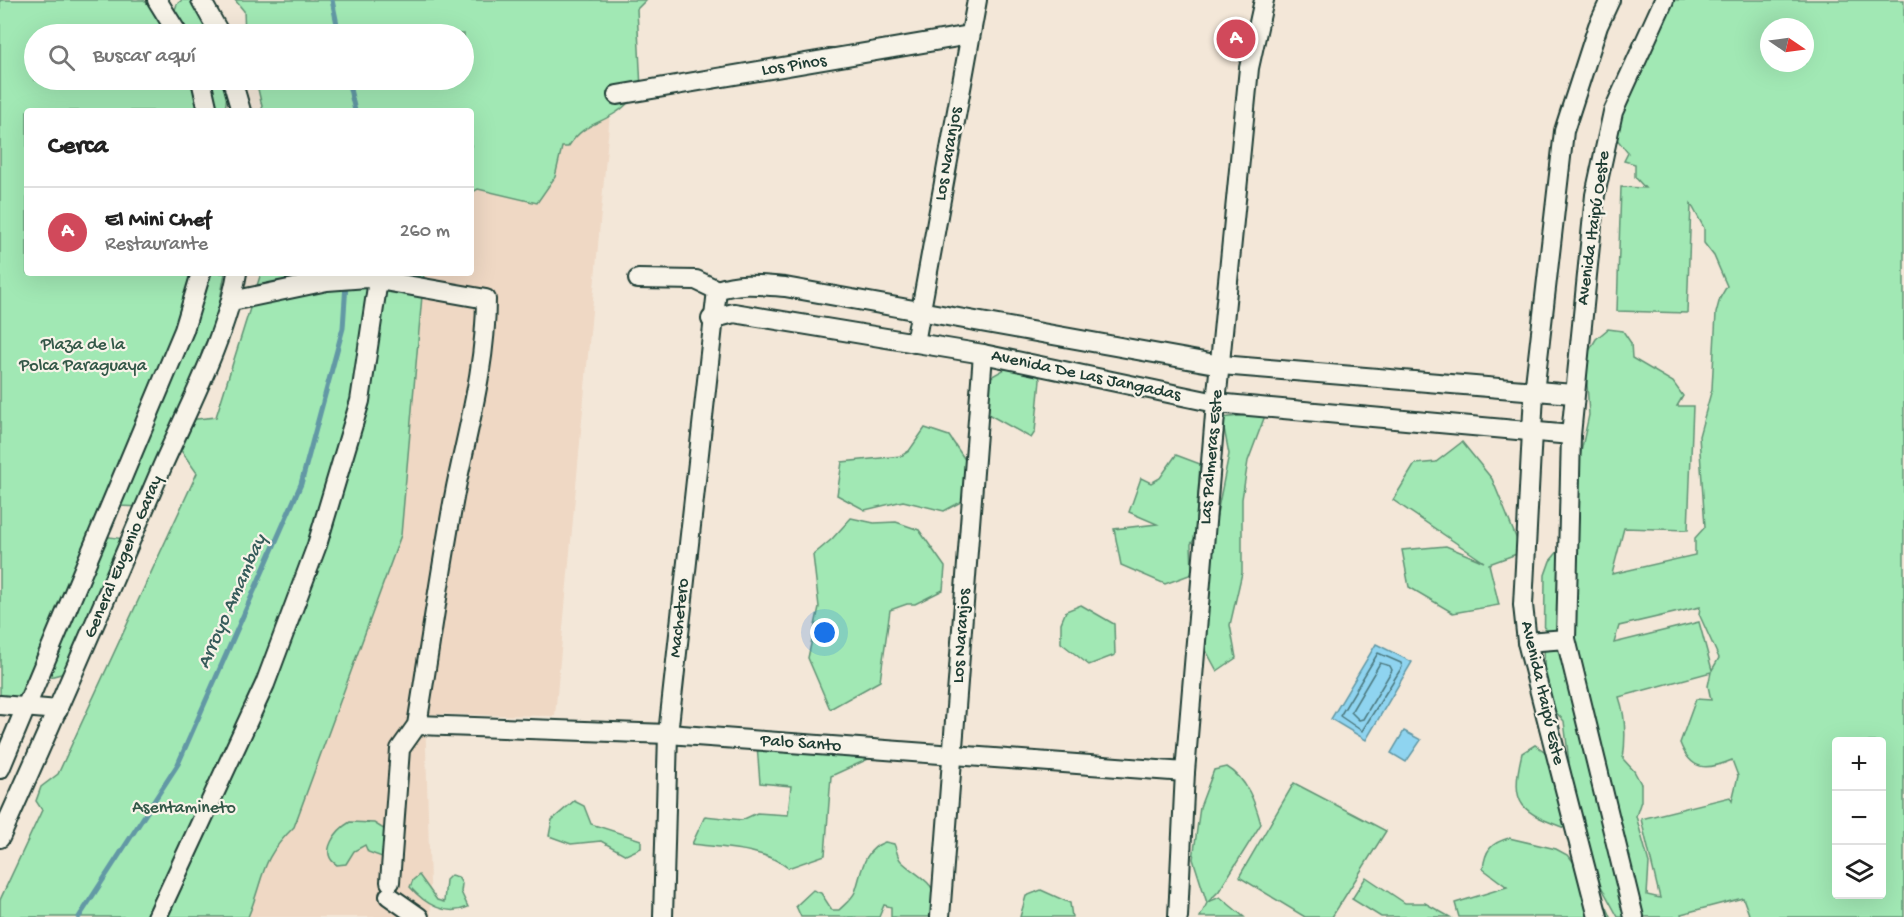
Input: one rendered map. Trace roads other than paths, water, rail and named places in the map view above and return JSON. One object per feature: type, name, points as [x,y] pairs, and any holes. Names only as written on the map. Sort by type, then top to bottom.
[{"type":"street","points":[[158,0],[172,24]]},
{"type":"street","points":[[201,0],[214,24]]},
{"type":"street","name":"Los Naranjos","points":[[915,344],[977,0]]},
{"type":"street","name":"Las Palmeras Este","points":[[1178,917],[1185,772],[1216,403],[1249,68],[1264,0]]},
{"type":"street","points":[[1534,393],[1564,131],[1598,26],[1610,0]]},
{"type":"street","name":"Avenida Itaipú Oeste","points":[[1573,394],[1595,195],[1613,112],[1664,0]]},
{"type":"street","name":"Los Pinos","points":[[617,95],[970,35]]},
{"type":"street","points":[[203,90],[207,108]]},
{"type":"street","points":[[235,90],[240,108]]},
{"type":"street","name":"General Eugenio Garay","points":[[0,769],[5,748],[27,707],[184,330],[200,276]]},
{"type":"street","name":"General Eugenio Garay","points":[[0,838],[58,710],[232,301],[236,276]]},
{"type":"street","points":[[157,917],[265,684],[317,545],[360,401],[372,279]]},
{"type":"street","points":[[232,301],[327,281],[372,279],[486,299],[484,350],[472,424],[455,496],[417,725],[400,749],[389,889],[418,917]]},
{"type":"street","points":[[638,279],[696,280],[717,290]]},
{"type":"street","name":"Avenida De Las Jangadas","points":[[717,290],[733,284],[750,284],[922,310],[1221,365],[1534,393],[1573,394]]},
{"type":"street","name":"Machetero","points":[[663,917],[668,734],[711,319],[717,290]]},
{"type":"street","name":"Avenida De Las Jangadas","points":[[711,319],[734,313],[983,354],[1216,403],[1571,435]]},
{"type":"street","name":"Los Naranjos","points":[[940,917],[983,354]]},
{"type":"street","name":"Avenida Itaipú Este","points":[[1534,393],[1523,605],[1527,642],[1598,917]]},
{"type":"street","name":"Avenida Itaipú Este","points":[[1573,394],[1566,639],[1634,917]]},
{"type":"street","points":[[1527,642],[1566,639]]},
{"type":"street","points":[[0,705],[58,710]]},
{"type":"street","name":"Palo Santo","points":[[417,725],[668,734],[1185,772]]},
{"type":"street","points":[[5,748],[39,751]]},
{"type":"water","points":[[1376,644],[1412,662],[1366,740],[1331,719]]},
{"type":"water","points":[[1404,731],[1421,740],[1406,762],[1391,753]]},
{"type":"waterway","name":"Arroyo Amambay","points":[[332,0],[337,24]]},
{"type":"waterway","name":"Arroyo Amambay","points":[[350,90],[354,108]]},
{"type":"waterway","name":"Arroyo Amambay","points":[[79,917],[178,764],[301,484],[343,328],[346,284]]},
{"type":"place","name":"El Mini Chef","points":[[1236,39]]},
{"type":"park label","name":"Plaza de la Polca Paraguaya","points":[[83,355]]},
{"type":"park label","name":"Asentamineto","points":[[184,808]]}]
